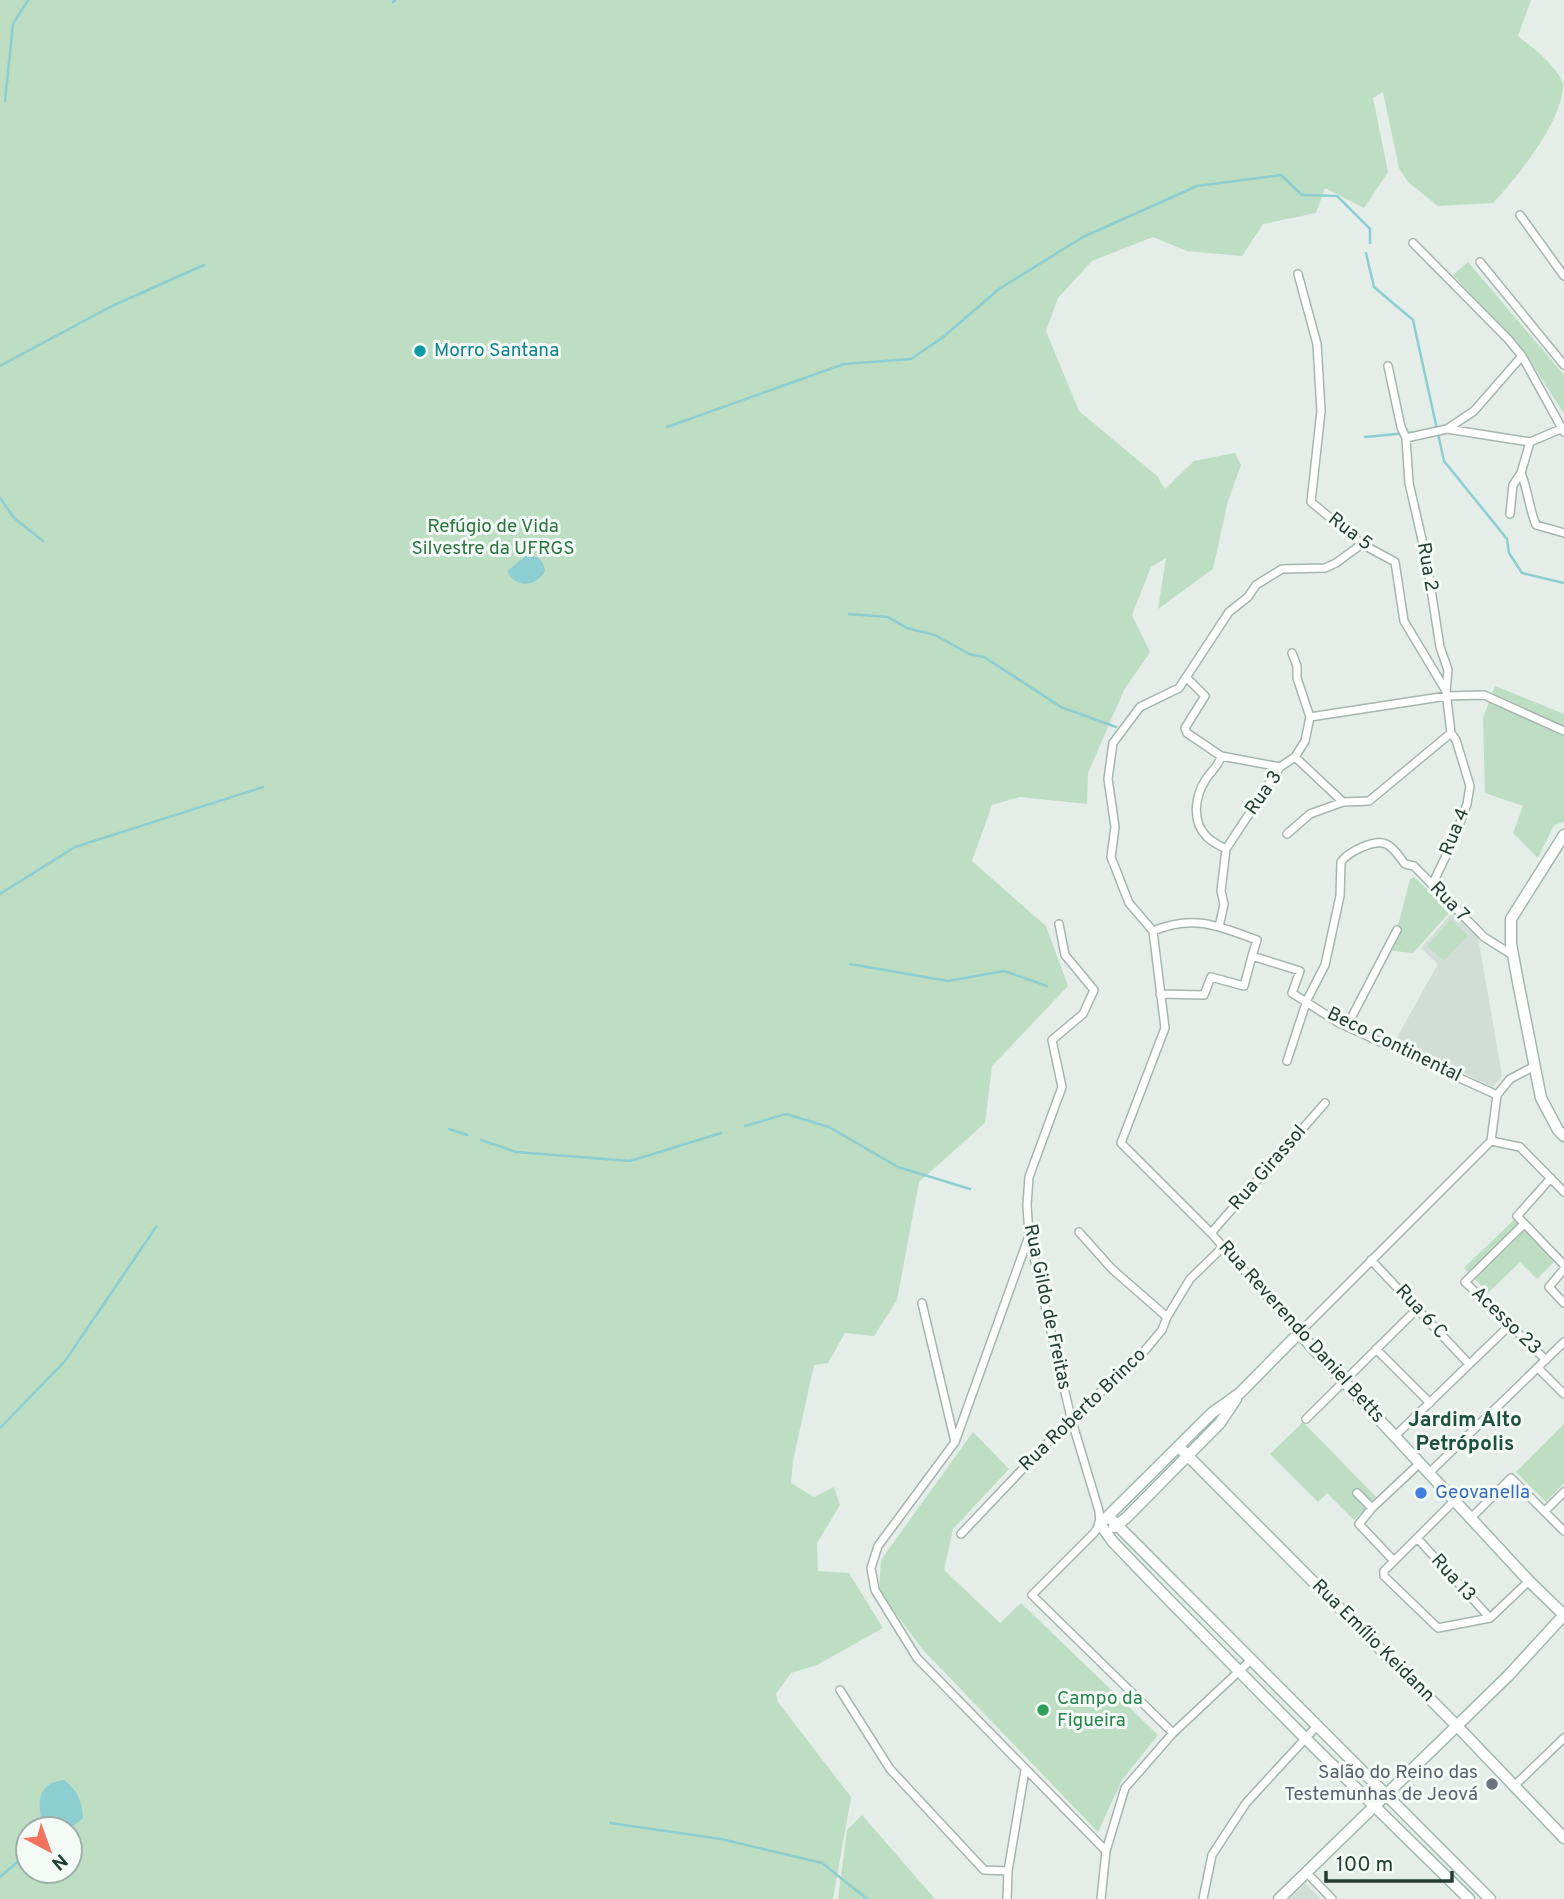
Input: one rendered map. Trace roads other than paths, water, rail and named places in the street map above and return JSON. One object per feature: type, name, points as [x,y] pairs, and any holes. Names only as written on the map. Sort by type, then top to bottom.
[{"type":"street","points":[[1520,215],[1564,276]]},
{"type":"street","points":[[1405,437],[1447,429],[1530,442],[1563,429],[1522,356],[1413,243]]},
{"type":"street","points":[[1480,262],[1564,365]]},
{"type":"street","name":"Rua 5","points":[[1298,274],[1317,344],[1321,411],[1311,502],[1362,544],[1395,562],[1404,621],[1447,694]]},
{"type":"street","points":[[1447,429],[1474,411],[1522,356]]},
{"type":"street","name":"Rua 2","points":[[1388,366],[1405,437],[1409,483],[1426,557],[1440,647],[1448,670],[1447,694]]},
{"type":"street","points":[[1510,514],[1513,485],[1521,473],[1530,442]]},
{"type":"street","points":[[1521,473],[1536,525],[1564,533]]},
{"type":"street","points":[[1153,931],[1173,923],[1212,924],[1257,940],[1244,986],[1211,977],[1204,995],[1160,994],[1153,931],[1129,904],[1111,857],[1115,827],[1108,779],[1113,743],[1138,708],[1179,688],[1229,612],[1248,597],[1256,584],[1282,569],[1325,568],[1362,544]]},
{"type":"street","points":[[1292,653],[1310,717],[1447,694],[1484,695],[1564,730]]},
{"type":"street","points":[[1186,677],[1205,696],[1185,732],[1222,756],[1280,768]]},
{"type":"street","name":"Rua 4","points":[[1432,885],[1454,839],[1467,804],[1470,786],[1457,740],[1451,733],[1447,694]]},
{"type":"street","name":"Rua 3","points":[[1219,927],[1224,904],[1221,891],[1226,849],[1280,768],[1295,757],[1305,741],[1310,717]]},
{"type":"street","points":[[1287,834],[1310,814],[1343,802],[1368,801],[1451,733]]},
{"type":"street","points":[[1222,756],[1219,764],[1206,779],[1197,799],[1196,810],[1200,826],[1207,838],[1226,849]]},
{"type":"street","points":[[1295,757],[1343,802]]},
{"type":"street","points":[[1564,835],[1511,919],[1511,944],[1541,1098],[1564,1136]]},
{"type":"street","name":"Rua 7","points":[[1307,1000],[1325,965],[1340,896],[1340,869],[1344,857],[1375,843],[1390,845],[1405,864],[1414,866],[1484,937],[1515,957]]},
{"type":"street","name":"Rua Gildo de Freitas","points":[[1059,924],[1065,955],[1094,990],[1083,1014],[1052,1040],[1062,1087],[1029,1177],[1029,1236],[1071,1418],[1102,1523]]},
{"type":"street","points":[[1347,1026],[1397,930]]},
{"type":"street","name":"Beco Continental","points":[[1252,956],[1300,971],[1301,975],[1292,993],[1347,1026],[1497,1095]]},
{"type":"street","name":"Rua Reverendo Daniel Betts","points":[[1160,994],[1165,1028],[1122,1143],[1211,1233],[1343,1381],[1529,1581],[1564,1615]]},
{"type":"street","points":[[1287,1062],[1307,1000]]},
{"type":"street","points":[[1173,1733],[1032,1595],[1212,1413],[1240,1393],[1491,1142],[1497,1095],[1510,1079],[1535,1066]]},
{"type":"street","name":"Rua Girassol","points":[[1211,1233],[1325,1103]]},
{"type":"street","points":[[1491,1142],[1520,1147],[1564,1192]]},
{"type":"street","points":[[1551,1178],[1517,1216],[1564,1267],[1549,1287],[1564,1303]]},
{"type":"street","name":"Acesso 23","points":[[1524,1224],[1465,1282],[1546,1360]]},
{"type":"street","points":[[1079,1231],[1112,1269],[1167,1317]]},
{"type":"street","points":[[1029,1236],[955,1442],[878,1546],[871,1568],[875,1590],[917,1658],[1105,1852]]},
{"type":"street","name":"Rua Roberto Brinco","points":[[961,1534],[1071,1418],[1136,1361],[1162,1329],[1190,1279],[1223,1247]]},
{"type":"street","name":"Rua 6 C","points":[[1371,1260],[1469,1364]]},
{"type":"street","points":[[922,1303],[955,1442]]},
{"type":"street","points":[[1306,1419],[1418,1308]]},
{"type":"street","points":[[1395,1436],[1510,1325]]},
{"type":"street","points":[[1429,1473],[1564,1342]]},
{"type":"street","points":[[1376,1349],[1430,1403]]},
{"type":"street","points":[[1538,1368],[1564,1394]]},
{"type":"street","points":[[1118,1525],[1220,1423],[1240,1393]]},
{"type":"street","name":"Rua Emílio Keidann","points":[[1179,1447],[1457,1726],[1564,1838]]},
{"type":"street","points":[[1394,1561],[1359,1524],[1372,1508],[1420,1463]]},
{"type":"street","points":[[1471,1518],[1511,1478],[1564,1531]]},
{"type":"street","points":[[1545,1511],[1564,1492]]},
{"type":"street","points":[[1357,1493],[1372,1508]]},
{"type":"street","points":[[1455,1500],[1384,1571],[1384,1576],[1436,1627],[1490,1618],[1529,1581]]},
{"type":"street","points":[[1102,1523],[1118,1525],[1490,1899]]},
{"type":"street","points":[[1102,1523],[1170,1601],[1469,1899]]},
{"type":"street","name":"Rua 13","points":[[1417,1538],[1490,1618]]},
{"type":"street","points":[[1170,1601],[1182,1588]]},
{"type":"street","points":[[1279,1899],[1457,1726],[1564,1615]]},
{"type":"street","points":[[1101,1899],[1105,1852],[1125,1788],[1173,1733],[1251,1660]]},
{"type":"street","points":[[840,1690],[890,1769],[984,1870],[1008,1871]]},
{"type":"street","points":[[1203,1899],[1212,1855],[1246,1803],[1316,1727]]},
{"type":"street","points":[[1513,1787],[1564,1738]]},
{"type":"street","points":[[1006,1899],[1008,1871],[1025,1770]]},
{"type":"street","points":[[1306,1872],[1332,1899]]},
{"type":"water","points":[[527,555],[540,559],[545,571],[536,580],[526,584],[515,581],[507,571]]},
{"type":"water","points":[[64,1780],[73,1788],[82,1806],[83,1815],[41,1815],[40,1797],[48,1786]]},
{"type":"waterway","points":[[5,101],[13,24],[28,0]]},
{"type":"waterway","points":[[667,427],[844,364],[911,359],[942,338],[999,289],[1083,237],[1197,186],[1281,175],[1302,195],[1337,196],[1370,229],[1370,243]]},
{"type":"waterway","points":[[1366,253],[1374,287],[1413,320],[1444,461],[1507,539],[1509,553],[1522,573],[1564,583]]},
{"type":"waterway","points":[[0,366],[112,306],[204,265]]},
{"type":"waterway","points":[[1365,437],[1417,432]]},
{"type":"waterway","points":[[0,498],[14,518],[43,541]]},
{"type":"waterway","points":[[849,614],[888,617],[907,628],[935,635],[969,654],[984,657],[1061,707],[1116,727]]},
{"type":"waterway","points":[[0,894],[75,847],[263,787]]},
{"type":"waterway","points":[[850,964],[948,981],[1004,971],[1047,986]]},
{"type":"waterway","points":[[745,1126],[786,1114],[829,1127],[898,1167],[970,1189]]},
{"type":"waterway","points":[[449,1129],[467,1135]]},
{"type":"waterway","points":[[481,1140],[516,1152],[630,1161],[721,1133]]},
{"type":"waterway","points":[[0,1428],[65,1361],[156,1227]]},
{"type":"waterway","points":[[610,1823],[721,1839],[822,1863],[867,1899]]},
{"type":"waterway","points":[[0,1877],[14,1865]]},
{"type":"place","name":"Morro Santana","points":[[420,351]]},
{"type":"place","name":"Geovanella","points":[[1421,1493]]},
{"type":"place","name":"Campo da Figueira","points":[[1043,1710]]},
{"type":"place","name":"Salão do Reino das Testemunhas de Jeová","points":[[1492,1784]]},
{"type":"district","name":"Jardim Alto Petrópolis","points":[[1465,1432]]},
{"type":"park label","name":"Refúgio de Vida Silvestre da UFRGS","points":[[493,538]]}]
